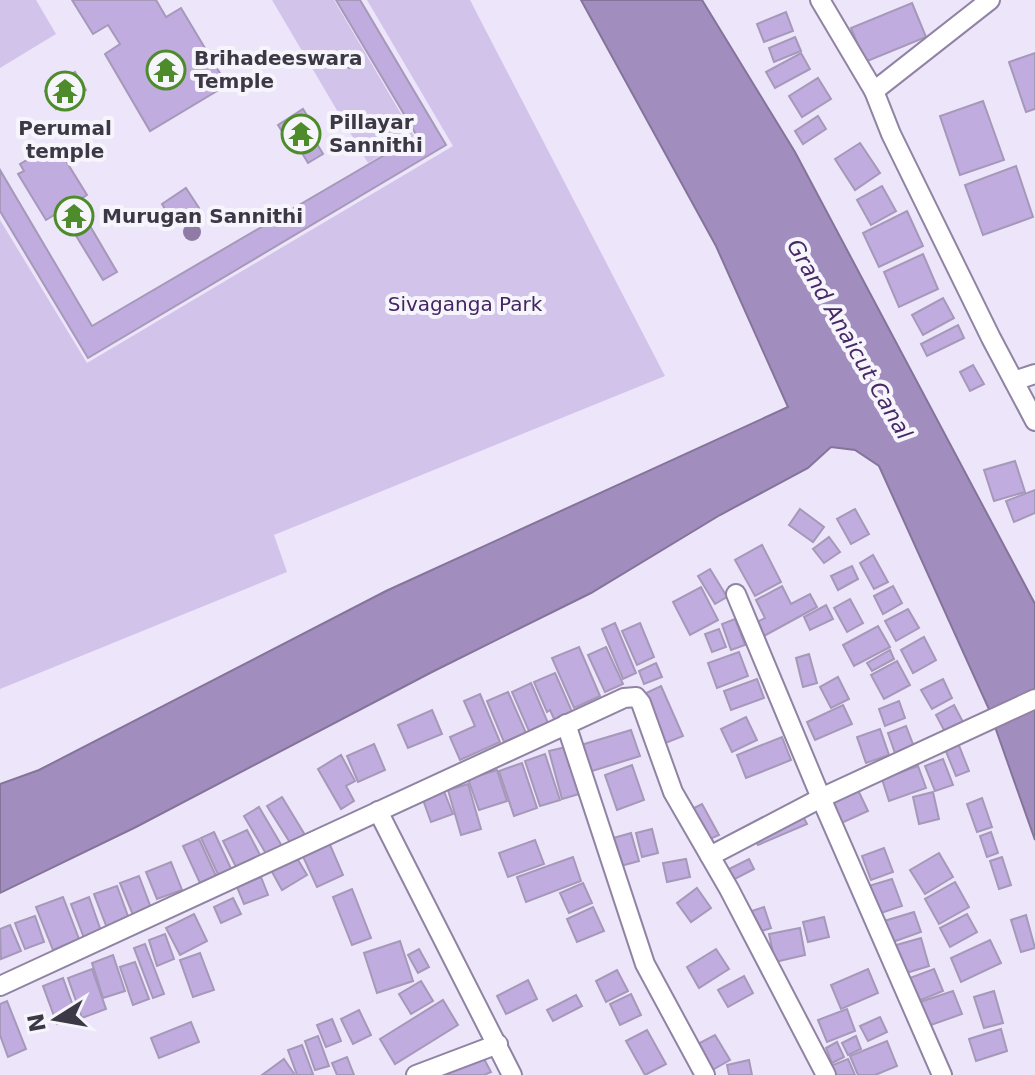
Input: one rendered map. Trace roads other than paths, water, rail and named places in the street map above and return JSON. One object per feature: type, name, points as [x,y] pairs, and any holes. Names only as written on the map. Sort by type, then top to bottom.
[{"type":"street","points":[[820,0],[874,91],[891,134],[1035,421]]},
{"type":"street","points":[[874,91],[990,0]]},
{"type":"street","points":[[1014,381],[1035,374]]},
{"type":"street","points":[[736,594],[942,1075]]},
{"type":"street","points":[[0,986],[566,724],[624,698],[636,697],[641,703],[673,792],[826,1075]]},
{"type":"street","points":[[710,856],[821,798],[1035,699]]},
{"type":"street","points":[[566,724],[645,964],[705,1075]]},
{"type":"street","points":[[378,811],[512,1075]]},
{"type":"street","points":[[416,1075],[498,1044]]},
{"type":"water","name":"Grand Anaicut Canal","points":[[581,0],[702,0],[795,152],[1035,604],[1035,840],[988,707],[879,466],[855,450],[831,447],[808,468],[720,515],[591,593],[432,672],[136,827],[0,893],[0,784],[39,770],[386,591],[788,407],[716,246]]},
{"type":"place","name":"Brihadeeswara Temple","points":[[166,70]]},
{"type":"place","name":"Perumal temple","points":[[65,91]]},
{"type":"place","name":"Pillayar Sannithi","points":[[301,134]]},
{"type":"place","name":"Murugan Sannithi","points":[[74,216]]},
{"type":"park label","name":"Sivaganga Park","points":[[465,304]]}]
